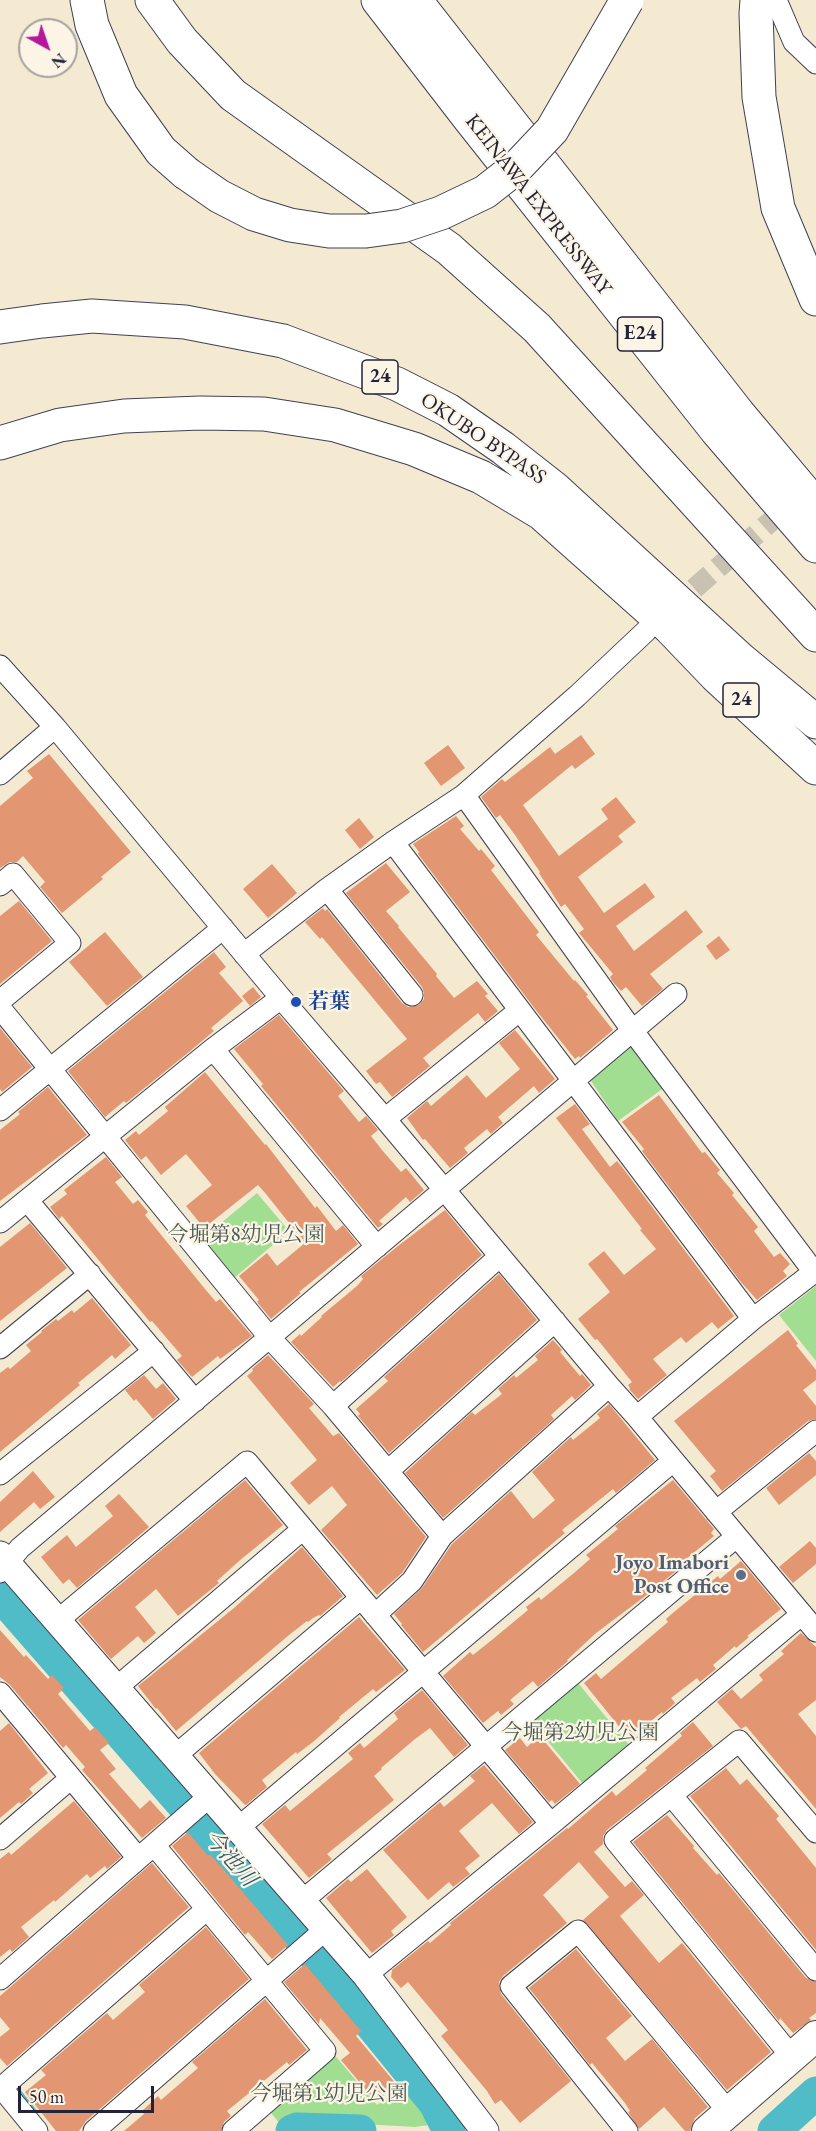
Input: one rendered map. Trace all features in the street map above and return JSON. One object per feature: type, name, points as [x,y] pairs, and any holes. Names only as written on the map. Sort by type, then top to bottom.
[{"type":"highway","points":[[87,0],[92,25],[121,95],[161,151],[186,173],[219,196],[254,214],[290,225],[329,231],[366,231],[402,226],[441,213],[485,192],[518,166],[552,130],[627,0]]},
{"type":"highway","points":[[152,0],[182,41],[233,95],[449,249],[537,328],[816,635]]},
{"type":"highway","name":"KEINAWA EXPRESSWAY","points":[[378,0],[480,109],[816,506]]},
{"type":"highway","name":"KEINAWA EXPRESSWAY","points":[[415,0],[480,109],[717,431],[816,546]]},
{"type":"highway","points":[[758,0],[756,15],[759,97],[778,208],[816,299]]},
{"type":"highway","name":"OKUBO BYPASS","points":[[0,327],[92,316],[185,322],[283,341],[397,384],[447,410],[503,448],[554,488],[739,657],[816,722]]},
{"type":"highway","name":"OKUBO BYPASS","points":[[0,442],[60,424],[124,416],[200,412],[264,414],[335,425],[414,449],[481,477],[541,513],[658,629],[716,676],[816,768]]},
{"type":"main road","points":[[718,2121],[816,2036]]},
{"type":"street","points":[[776,0],[794,42],[816,63]]},
{"type":"street","points":[[244,954],[327,889],[464,795],[568,704],[585,703],[658,629]]},
{"type":"street","points":[[0,666],[55,727],[816,1631]]},
{"type":"street","points":[[0,774],[55,727]]},
{"type":"street","points":[[464,795],[632,1030],[815,1271],[753,1319],[637,1417]]},
{"type":"street","points":[[393,842],[753,1319]]},
{"type":"street","points":[[0,885],[12,874],[70,944],[0,1001]]},
{"type":"street","points":[[327,889],[412,995]]},
{"type":"street","points":[[0,1110],[223,928]]},
{"type":"street","points":[[485,2131],[366,1975],[320,1934],[302,1901],[57,1621],[2,1566],[20,1548],[676,994]]},
{"type":"street","points":[[0,1222],[213,1049],[281,998]]},
{"type":"street","points":[[0,1008],[270,1338],[333,1406],[442,1536]]},
{"type":"street","points":[[385,1119],[520,1010]]},
{"type":"street","points":[[213,1049],[376,1247]]},
{"type":"street","points":[[27,1200],[195,1401]]},
{"type":"street","points":[[333,1406],[501,1256]]},
{"type":"street","points":[[0,1348],[90,1274]]},
{"type":"street","points":[[388,1471],[555,1321]]},
{"type":"street","points":[[0,1474],[154,1351]]},
{"type":"street","points":[[375,1614],[412,1581],[442,1536],[609,1386]]},
{"type":"street","points":[[716,1512],[816,1431]]},
{"type":"street","points":[[238,1828],[673,1461]]},
{"type":"street","points":[[57,1621],[247,1462],[551,1824]]},
{"type":"street","points":[[116,1688],[303,1529]]},
{"type":"street","points":[[302,1901],[736,1537]]},
{"type":"street","points":[[175,1756],[361,1598]]},
{"type":"street","points":[[366,1975],[802,1614]]},
{"type":"street","points":[[2,1699],[71,1778],[207,1909],[325,2051],[233,2131]]},
{"type":"street","points":[[792,2057],[615,1840],[739,1741],[816,1832]]},
{"type":"street","points":[[0,1839],[71,1778]]},
{"type":"street","points":[[0,1978],[210,1796]]},
{"type":"street","points":[[672,1796],[816,1970]]},
{"type":"street","points":[[37,2131],[0,2088],[207,1909]]},
{"type":"street","points":[[627,2131],[512,1986],[578,1932],[718,2121]]},
{"type":"street","points":[[94,2131],[320,1934]]},
{"type":"green space","points":[[632,1045],[665,1087],[618,1121],[589,1078]]},
{"type":"green space","name":"今堀第8幼児公園","points":[[257,1193],[289,1231],[234,1278],[202,1239]]},
{"type":"green space","points":[[816,1286],[816,1361],[779,1315]]},
{"type":"green space","name":"今堀第2幼児公園","points":[[578,1683],[629,1745],[583,1784],[532,1722]]},
{"type":"green space","name":"今堀第1幼児公園","points":[[332,2052],[377,2105],[402,2087],[429,2118],[429,2125],[415,2127],[310,2121],[281,2125],[267,2108]]},
{"type":"building","points":[[581,735],[595,754],[575,769],[572,765],[523,805],[559,856],[608,819],[601,809],[616,797],[636,822],[618,836],[623,842],[578,877],[604,913],[645,883],[655,897],[616,926],[634,951],[686,910],[703,932],[650,974],[663,989],[642,1006],[626,987],[621,991],[612,981],[610,977],[613,974],[579,933],[584,929],[565,904],[561,907],[515,835],[500,815],[496,818],[481,797],[502,779],[505,782],[550,747],[555,754]]},
{"type":"building","points":[[448,745],[465,768],[441,786],[424,763]]},
{"type":"building","points":[[49,754],[131,852],[62,913],[40,887],[45,882],[23,856],[17,862],[10,862],[0,868],[0,806],[33,778],[27,771]]},
{"type":"building","points":[[456,816],[464,826],[460,829],[495,866],[491,870],[539,932],[536,935],[588,995],[586,996],[613,1030],[580,1058],[579,1056],[575,1059],[535,1009],[418,854],[413,844]]},
{"type":"building","points":[[359,818],[374,837],[360,849],[345,830]]},
{"type":"building","points":[[386,863],[410,892],[386,911],[398,927],[454,998],[477,981],[488,994],[485,996],[498,1011],[485,1022],[478,1013],[423,1058],[430,1066],[392,1097],[380,1082],[376,1084],[366,1071],[407,1039],[322,937],[320,939],[305,922],[323,908],[325,911],[327,909],[402,1003],[408,1007],[419,1005],[424,999],[422,987],[346,893]]},
{"type":"building","points":[[272,864],[297,893],[268,918],[243,889]]},
{"type":"building","points":[[19,901],[52,941],[0,984],[0,916]]},
{"type":"building","points":[[105,932],[143,977],[107,1006],[69,962]]},
{"type":"building","points":[[719,936],[730,950],[716,960],[706,946]]},
{"type":"building","points":[[214,952],[226,967],[219,973],[243,1001],[211,1028],[214,1031],[126,1103],[124,1101],[105,1117],[68,1071]]},
{"type":"building","points":[[253,987],[261,997],[250,1006],[242,996]]},
{"type":"building","points":[[279,1015],[344,1091],[338,1096],[359,1122],[366,1116],[378,1130],[371,1136],[382,1150],[401,1172],[406,1168],[424,1190],[410,1202],[406,1197],[379,1221],[383,1224],[378,1228],[261,1086],[263,1084],[234,1049]]},
{"type":"building","points":[[0,1028],[32,1067],[2,1092],[0,1089]]},
{"type":"building","points":[[515,1030],[555,1079],[539,1093],[534,1086],[498,1117],[503,1123],[491,1134],[487,1129],[464,1148],[468,1153],[450,1168],[425,1139],[423,1140],[407,1118],[427,1101],[431,1106],[467,1075],[486,1098],[520,1069],[499,1043]]},
{"type":"building","points":[[205,1072],[266,1144],[315,1208],[317,1206],[336,1231],[343,1225],[358,1244],[299,1292],[301,1293],[271,1319],[239,1276],[267,1253],[277,1266],[305,1243],[266,1194],[258,1185],[204,1228],[186,1206],[212,1185],[186,1154],[161,1175],[146,1156],[141,1160],[125,1140],[136,1131],[139,1135],[168,1111],[165,1107]]},
{"type":"building","points":[[48,1087],[87,1135],[0,1201],[0,1130]]},
{"type":"building","points":[[659,1095],[702,1153],[705,1152],[720,1170],[717,1173],[758,1227],[754,1231],[774,1257],[780,1253],[790,1264],[783,1271],[787,1276],[757,1300],[740,1281],[622,1122]]},
{"type":"building","points":[[575,1104],[590,1124],[582,1129],[610,1167],[617,1161],[622,1167],[734,1316],[718,1329],[712,1322],[686,1343],[681,1337],[653,1359],[667,1375],[638,1399],[629,1389],[628,1385],[632,1382],[578,1319],[610,1292],[588,1264],[604,1251],[624,1275],[656,1249],[556,1118]]},
{"type":"building","points":[[106,1157],[122,1177],[115,1182],[133,1204],[138,1200],[148,1212],[145,1215],[205,1289],[216,1302],[220,1299],[252,1336],[220,1359],[218,1356],[192,1377],[177,1360],[182,1356],[152,1321],[150,1322],[62,1216],[59,1219],[50,1207],[67,1194],[64,1190]]},
{"type":"building","points":[[445,1210],[482,1255],[333,1387],[291,1342],[300,1334],[301,1336],[357,1286],[363,1279],[361,1276]]},
{"type":"building","points":[[30,1223],[67,1268],[0,1321],[0,1247]]},
{"type":"building","points":[[499,1274],[537,1320],[389,1453],[358,1416],[360,1414],[356,1409],[388,1381],[384,1377]]},
{"type":"building","points":[[92,1298],[131,1345],[115,1359],[112,1355],[0,1452],[0,1373],[8,1367],[10,1369],[31,1351],[26,1345],[41,1331],[72,1310],[74,1313]]},
{"type":"building","points":[[788,1330],[798,1344],[796,1345],[816,1370],[816,1380],[803,1390],[816,1406],[816,1419],[808,1421],[722,1491],[710,1476],[716,1471],[674,1421]]},
{"type":"building","points":[[553,1340],[580,1376],[582,1374],[591,1385],[575,1400],[572,1396],[551,1415],[554,1419],[443,1518],[405,1473],[472,1412],[475,1415],[502,1394],[498,1389],[514,1375],[516,1378],[538,1360],[535,1356]]},
{"type":"building","points":[[268,1355],[314,1404],[309,1408],[333,1436],[339,1433],[426,1537],[402,1573],[377,1595],[321,1530],[347,1505],[332,1486],[309,1505],[290,1483],[317,1460],[247,1376]]},
{"type":"building","points":[[144,1375],[156,1389],[163,1383],[176,1399],[153,1419],[125,1390]]},
{"type":"building","points":[[609,1404],[655,1460],[616,1493],[613,1489],[562,1530],[565,1533],[423,1652],[394,1614],[422,1588],[452,1544],[511,1491],[533,1519],[555,1500],[532,1472],[571,1437],[573,1440],[600,1418],[597,1414]]},
{"type":"building","points":[[809,1453],[816,1461],[816,1475],[779,1505],[766,1488]]},
{"type":"building","points":[[33,1471],[55,1497],[40,1509],[34,1502],[0,1532],[0,1502]]},
{"type":"building","points":[[245,1480],[283,1525],[239,1561],[217,1581],[219,1583],[178,1616],[156,1589],[135,1607],[156,1633],[144,1643],[138,1636],[111,1659],[78,1620]]},
{"type":"building","points":[[673,1480],[714,1529],[711,1533],[714,1536],[674,1569],[676,1571],[596,1633],[538,1687],[533,1681],[510,1700],[514,1704],[501,1715],[498,1711],[483,1723],[443,1676],[470,1652],[473,1655],[528,1610],[526,1607],[539,1597],[541,1600],[574,1573],[590,1559],[586,1555],[618,1529],[615,1526]]},
{"type":"building","points":[[119,1494],[149,1527],[77,1588],[69,1579],[63,1584],[41,1557],[67,1535],[76,1547],[113,1516],[105,1506]]},
{"type":"building","points":[[810,1541],[816,1548],[816,1564],[793,1583],[779,1567]]},
{"type":"building","points":[[302,1547],[343,1596],[320,1616],[307,1621],[289,1635],[176,1731],[138,1686],[234,1608]]},
{"type":"building","points":[[741,1561],[781,1609],[713,1665],[716,1669],[700,1682],[697,1678],[671,1698],[675,1703],[629,1739],[584,1683],[596,1673],[601,1679],[668,1622],[666,1619],[674,1612],[718,1576],[720,1579]]},
{"type":"building","points":[[359,1617],[405,1670],[376,1692],[373,1689],[313,1742],[297,1754],[296,1752],[262,1780],[267,1787],[246,1805],[244,1804],[215,1774],[199,1753]]},
{"type":"building","points":[[0,1630],[48,1679],[52,1675],[64,1688],[58,1694],[90,1731],[95,1727],[109,1743],[100,1750],[116,1769],[109,1774],[140,1809],[150,1800],[166,1818],[142,1838],[82,1770],[85,1767],[66,1745],[63,1748],[10,1685],[0,1677]]},
{"type":"building","points":[[801,1633],[816,1647],[816,1700],[798,1714],[816,1736],[816,1809],[746,1726],[741,1729],[717,1702],[732,1689],[741,1699],[763,1680],[759,1675],[784,1654],[781,1651]]},
{"type":"building","points":[[422,1690],[468,1745],[454,1757],[430,1728],[415,1739],[374,1776],[394,1800],[327,1854],[332,1859],[309,1878],[262,1824],[285,1805],[290,1811],[353,1759],[348,1753],[360,1743],[364,1748],[398,1719],[394,1713]]},
{"type":"building","points":[[693,1722],[713,1746],[607,1830],[603,1836],[603,1844],[594,1852],[625,1887],[632,1881],[644,1895],[620,1916],[659,1963],[682,1943],[771,2052],[727,2090],[583,1920],[609,1897],[579,1862],[543,1895],[567,1923],[503,1976],[499,1982],[501,1994],[571,2081],[520,2123],[501,2100],[495,2104],[487,2091],[441,2036],[448,2030],[408,1982],[401,1988],[391,1977],[392,1970],[428,1941],[430,1943],[451,1925],[450,1923],[612,1791],[616,1796],[647,1770],[645,1768],[682,1736],[680,1733]]},
{"type":"building","points":[[9,1723],[48,1773],[29,1789],[33,1793],[0,1818],[0,1731]]},
{"type":"building","points":[[540,1736],[580,1784],[555,1804],[552,1800],[549,1802],[505,1750],[520,1738],[527,1747]]},
{"type":"building","points":[[484,1765],[533,1822],[519,1834],[492,1803],[459,1831],[480,1856],[465,1868],[470,1874],[453,1887],[449,1882],[428,1900],[383,1850],[440,1802],[444,1807],[475,1781],[470,1776]]},
{"type":"building","points":[[726,1768],[740,1785],[747,1779],[779,1816],[776,1819],[816,1868],[816,1950],[690,1796]]},
{"type":"building","points":[[74,1801],[121,1857],[107,1869],[105,1866],[90,1878],[87,1874],[21,1927],[29,1937],[12,1952],[10,1949],[0,1957],[0,1859],[9,1852],[11,1855]]},
{"type":"building","points":[[667,1815],[717,1875],[719,1873],[806,1978],[816,1982],[816,2013],[809,2018],[811,2020],[793,2033],[780,2018],[779,2021],[633,1842]]},
{"type":"building","points":[[188,1832],[208,1856],[210,1854],[288,1945],[272,1959],[248,1932],[245,1935],[172,1846]]},
{"type":"building","points":[[152,1863],[189,1907],[7,2066],[0,2058],[0,2037],[10,2029],[0,2017],[0,1996]]},
{"type":"building","points":[[367,1869],[407,1917],[391,1931],[394,1935],[372,1953],[326,1898],[348,1879],[351,1882]]},
{"type":"building","points":[[206,1927],[249,1979],[86,2121],[79,2131],[56,2131],[25,2092],[46,2075],[41,2070],[107,2013],[113,2020],[145,1992],[139,1985]]},
{"type":"building","points":[[576,1949],[632,2016],[606,2038],[625,2061],[652,2039],[708,2107],[695,2118],[690,2131],[685,2131],[664,2107],[639,2129],[625,2103],[592,2063],[590,2065],[529,1988]]},
{"type":"building","points":[[305,1964],[361,2031],[356,2036],[397,2085],[376,2102],[341,2060],[350,2053],[320,2018],[319,2024],[284,1982]]},
{"type":"building","points":[[265,1999],[307,2050],[289,2065],[287,2062],[227,2111],[231,2116],[224,2122],[221,2131],[124,2131],[144,2114],[142,2111],[158,2096],[161,2100],[198,2068],[192,2062]]},
{"type":"waterway","name":"今池川","points":[[0,1595],[321,1963],[435,2103],[449,2131]]},
{"type":"waterway","points":[[19,2092],[35,2112]]},
{"type":"waterway","points":[[774,2131],[816,2093]]},
{"type":"waterway","points":[[292,2131],[297,2129],[360,2131]]},
{"type":"tunnel","points":[[671,609],[794,501]]},
{"type":"place","name":"若葉","points":[[296,1002]]},
{"type":"place","name":"Joyo Imabori Post Office","points":[[741,1575]]}]
